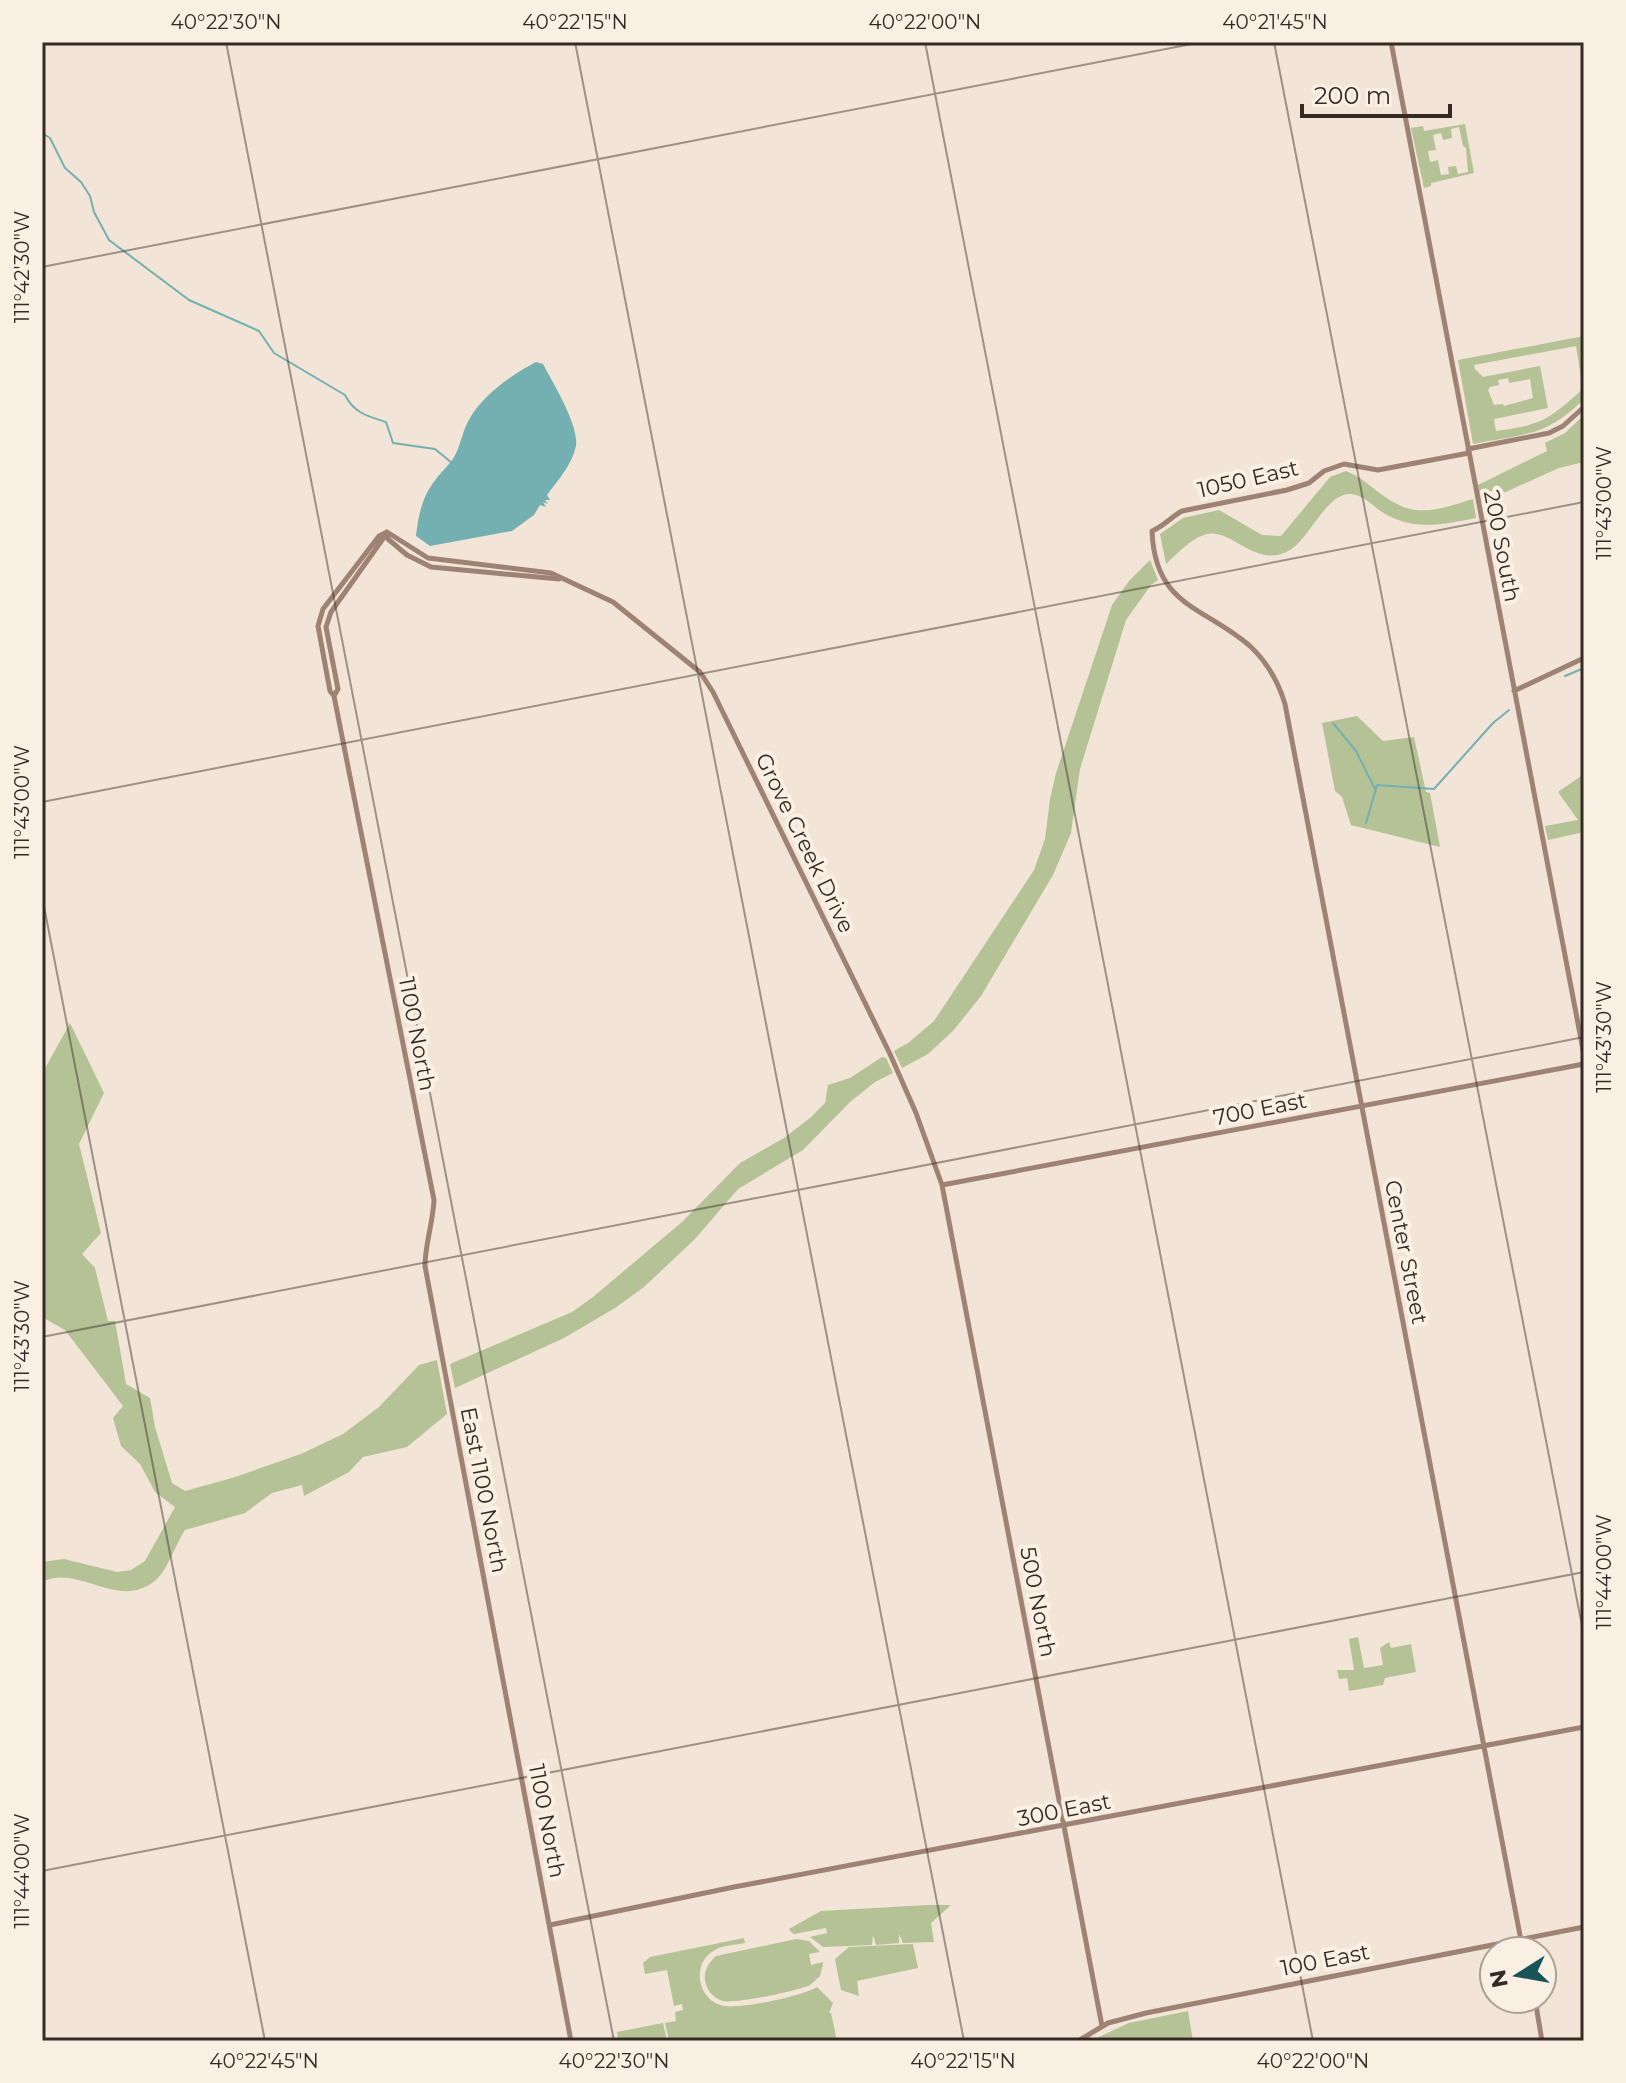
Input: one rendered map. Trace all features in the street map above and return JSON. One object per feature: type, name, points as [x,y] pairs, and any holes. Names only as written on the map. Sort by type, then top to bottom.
[{"type":"street","name":"200 South","points":[[1391,42],[1584,1055]]},
{"type":"street","name":"1050 East","points":[[1184,604],[1163,577],[1156,561],[1152,531],[1163,526],[1174,515],[1190,508],[1287,490],[1309,483],[1324,471],[1344,464],[1378,470],[1549,433],[1563,426],[1584,407]]},
{"type":"street","name":"Grove Creek Drive","points":[[387,532],[388,539],[407,555],[431,567],[562,579],[613,602],[700,672],[713,692],[890,1054],[942,1185]]},
{"type":"street","name":"1100 North","points":[[387,532],[379,536],[323,609],[318,626],[434,1200],[425,1266],[446,1379]]},
{"type":"street","name":"Center Street","points":[[1184,604],[1236,635],[1256,652],[1271,671],[1282,695],[1520,1935]]},
{"type":"street","points":[[1514,691],[1584,658]]},
{"type":"street","name":"700 East","points":[[942,1185],[1584,1064]]},
{"type":"street","name":"500 North","points":[[942,1185],[1102,2026]]},
{"type":"street","name":"East 1100 North","points":[[446,1379],[491,1608]]},
{"type":"street","name":"1100 North","points":[[491,1608],[571,2041]]},
{"type":"street","name":"300 East","points":[[550,1925],[734,1887],[1584,1727]]},
{"type":"street","name":"100 East","points":[[1542,1935],[1584,1927]]},
{"type":"street","name":"100 East","points":[[1078,2041],[1122,2018],[1478,1947]]},
{"type":"street","points":[[1538,2015],[1542,2041]]},
{"type":"green space","points":[[1465,124],[1474,173],[1431,183],[1431,186],[1424,188],[1411,128],[1423,126],[1424,131]],"holes":[[[1459,127],[1466,148],[1468,172],[1458,174],[1456,166],[1448,167],[1449,174],[1441,175],[1438,160],[1430,162],[1428,151],[1436,150],[1433,135],[1441,133],[1443,140],[1452,138],[1451,129]]]},
{"type":"green space","points":[[1584,336],[1584,399],[1546,427],[1473,444],[1458,360]],"holes":[[[1576,346],[1583,389],[1544,419],[1496,431],[1494,419],[1548,408],[1540,366],[1483,377],[1474,365]],[[1508,378],[1509,383],[1530,379],[1533,398],[1504,406],[1494,405],[1488,390],[1499,385],[1498,380]]]},
{"type":"green space","points":[[1584,415],[1584,462],[1559,468],[1481,503],[1478,485],[1547,451],[1545,443],[1565,433]]},
{"type":"green space","points":[[1346,471],[1392,501],[1417,510],[1436,509],[1473,499],[1476,518],[1420,525],[1387,515],[1356,495],[1342,495],[1326,508],[1297,544],[1278,555],[1255,552],[1214,534],[1193,540],[1166,564],[1160,534],[1183,518],[1219,510],[1262,535],[1281,536],[1330,477]]},
{"type":"green space","points":[[1150,560],[1158,580],[1126,620],[1080,769],[1071,833],[1053,875],[981,996],[953,1031],[928,1054],[902,1068],[894,1051],[934,1021],[1034,870],[1045,839],[1056,773],[1112,605],[1129,581]]},
{"type":"green space","points":[[1357,716],[1383,741],[1414,737],[1426,792],[1430,793],[1440,847],[1351,825],[1342,797],[1335,791],[1322,723]]},
{"type":"green space","points":[[1584,774],[1584,832],[1548,840],[1545,826],[1578,820],[1558,792]]},
{"type":"green space","points":[[70,1023],[104,1093],[79,1144],[101,1233],[82,1254],[95,1268],[108,1321],[115,1321],[126,1384],[150,1398],[155,1427],[172,1483],[185,1491],[301,1454],[343,1434],[379,1407],[419,1365],[437,1360],[447,1414],[407,1447],[363,1457],[349,1472],[304,1496],[302,1485],[272,1493],[245,1513],[185,1530],[157,1579],[143,1588],[128,1591],[70,1578],[42,1582],[42,1562],[64,1559],[117,1572],[131,1570],[145,1561],[175,1507],[155,1492],[140,1464],[121,1446],[113,1418],[123,1406],[65,1330],[42,1317],[42,1074]]},
{"type":"green space","points":[[882,1057],[886,1058],[893,1073],[875,1082],[850,1102],[803,1150],[738,1189],[695,1239],[644,1287],[564,1338],[455,1388],[450,1364],[572,1312],[682,1222],[740,1163],[784,1138],[810,1118],[825,1103],[828,1085],[850,1078]]},
{"type":"green space","points":[[1358,1637],[1364,1668],[1383,1665],[1380,1648],[1389,1642],[1391,1648],[1411,1644],[1416,1672],[1385,1678],[1383,1685],[1349,1691],[1347,1678],[1339,1679],[1337,1670],[1354,1670],[1349,1639]]},
{"type":"green space","points":[[951,1905],[931,1923],[934,1942],[903,1943],[899,1934],[899,1943],[876,1945],[873,1935],[872,1945],[823,1947],[810,1937],[827,1933],[826,1928],[794,1934],[789,1929],[821,1911]]},
{"type":"green space","points":[[744,1938],[745,1943],[718,1948],[708,1955],[700,1971],[706,1995],[720,2005],[740,2006],[784,1998],[817,1987],[833,2003],[829,2013],[837,2041],[669,2041],[665,2023],[676,2021],[675,2012],[683,2010],[682,2004],[674,2006],[667,1970],[645,1974],[643,1963],[650,1957]]},
{"type":"green space","points":[[796,1939],[809,1941],[820,1952],[809,1954],[811,1965],[823,1962],[820,1976],[810,1985],[730,2001],[717,1999],[708,1990],[705,1972],[716,1956]]},
{"type":"green space","points":[[913,1944],[918,1968],[857,1981],[859,1996],[841,1990],[835,1959],[849,1947]]},
{"type":"green space","points":[[1188,2011],[1193,2041],[1090,2041],[1129,2023]]},
{"type":"green space","points":[[663,2023],[667,2041],[618,2041],[617,2032]]},
{"type":"water","points":[[536,362],[543,364],[559,393],[576,437],[571,460],[547,495],[550,500],[545,500],[548,504],[543,502],[546,507],[540,505],[534,515],[512,531],[430,546],[416,536],[421,508],[429,489],[453,459],[467,423],[491,393]]},
{"type":"waterway","points":[[42,133],[50,138],[65,168],[81,182],[90,196],[94,212],[109,240],[189,300],[259,331],[274,353],[345,395],[362,413],[386,422],[393,443],[435,449],[452,463]]},
{"type":"waterway","points":[[1565,676],[1584,668]]},
{"type":"waterway","points":[[1366,823],[1377,785],[1434,789],[1493,723],[1509,710]]},
{"type":"waterway","points":[[1333,723],[1356,751],[1375,789]]}]
